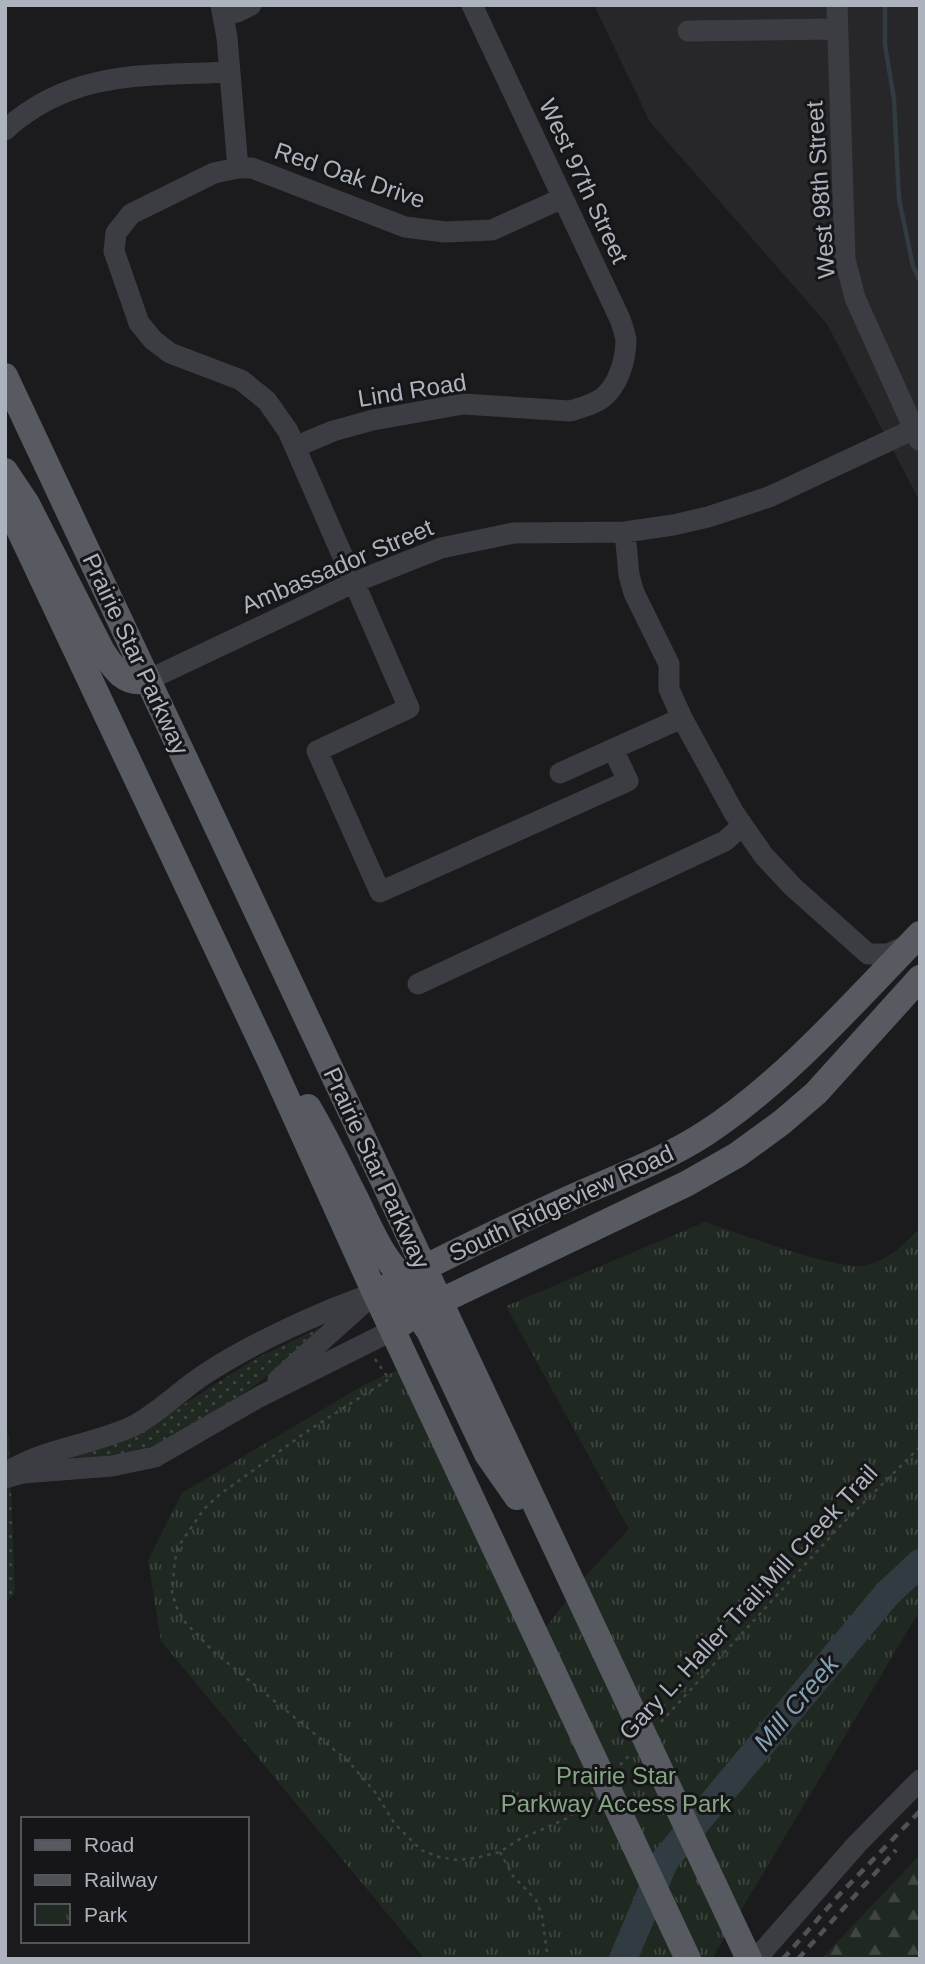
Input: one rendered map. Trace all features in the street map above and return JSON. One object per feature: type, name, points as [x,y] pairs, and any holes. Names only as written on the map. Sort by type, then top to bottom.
[{"type":"main road","name":"Prairie Star Parkway","points":[[5,376],[331,1067],[402,1224],[406,1271],[575,1589],[749,1959]]},
{"type":"main road","points":[[5,471],[27,504],[114,670],[127,680],[148,680]]},
{"type":"main road","points":[[5,500],[271,1063],[375,1293],[688,1959]]},
{"type":"main road","name":"South Ridgeview Road","points":[[375,1293],[406,1271],[650,1163],[705,1134],[801,1055],[915,939]]},
{"type":"main road","name":"South Ridgeview Road","points":[[393,1330],[428,1308],[686,1184],[737,1155],[780,1124],[816,1093],[920,978]]},
{"type":"main road","points":[[271,1063],[296,1088],[322,1129],[374,1236],[406,1271]]},
{"type":"main road","points":[[375,1293],[428,1308]]},
{"type":"street","points":[[251,5],[237,12],[222,10],[238,168],[214,173],[131,214],[116,233],[114,251],[139,323],[153,340],[170,353],[241,380],[267,401],[288,431],[410,708],[317,751],[380,892],[628,781],[613,749]]},
{"type":"street","name":"West 97th Street","points":[[472,5],[620,319],[626,338],[624,362],[615,383]]},
{"type":"street","name":"West 98th Street","points":[[837,5],[845,259],[855,298],[917,435]]},
{"type":"street","points":[[688,31],[837,29]]},
{"type":"street","points":[[5,130],[27,110],[78,86],[113,78],[230,72]]},
{"type":"street","name":"Red Oak Drive","points":[[238,168],[252,168],[405,227],[445,232],[492,230],[563,198]]},
{"type":"street","name":"Lind Road","points":[[295,447],[333,431],[373,420],[463,404],[570,411],[602,398],[615,383]]},
{"type":"street","name":"Ambassador Street","points":[[148,680],[411,558],[477,539],[514,533],[625,532],[673,525],[769,497],[917,435]]},
{"type":"street","points":[[625,532],[629,575],[634,593],[669,664],[669,689],[682,718],[742,826],[764,856],[793,887],[868,954],[888,954],[915,939]]},
{"type":"street","points":[[560,773],[682,718]]},
{"type":"street","points":[[418,984],[724,841],[742,826]]},
{"type":"street","points":[[868,954],[869,987]]},
{"type":"street","points":[[259,1397],[375,1293]]},
{"type":"street","name":"South Ridgeview Road","points":[[5,1475],[24,1462],[133,1426],[206,1373],[251,1348],[348,1302],[375,1293]]},
{"type":"street","name":"South Ridgeview Road","points":[[5,1475],[112,1466],[155,1457],[259,1397],[393,1330]]},
{"type":"street","points":[[757,1959],[857,1844],[920,1780]]},
{"type":"path","points":[[375,1357],[389,1379],[309,1430],[219,1495],[204,1509],[180,1544],[172,1576],[172,1592],[183,1620],[195,1634],[348,1761],[375,1792],[395,1824],[415,1845],[439,1857],[457,1860],[500,1852],[518,1839],[570,1818],[597,1789]]},
{"type":"path","name":"Gary L. Haller Trail;Mill Creek Trail","points":[[660,1723],[826,1542],[920,1447]]},
{"type":"path","name":"Gary L. Haller Trail;Mill Creek Trail","points":[[615,1770],[633,1751]]},
{"type":"path","points":[[500,1852],[513,1876],[536,1900],[548,1945],[548,1959]]},
{"type":"shaded area","points":[[594,5],[920,5],[920,502],[827,324],[650,122]]},
{"type":"green space","name":"Prairie Star Parkway Access Park","points":[[705,1222],[812,1257],[853,1266],[867,1265],[882,1259],[896,1251],[920,1228],[920,1610],[712,1959],[425,1959],[161,1641],[148,1560],[182,1493],[364,1385],[410,1365],[544,1630],[584,1578],[629,1529],[506,1306]]},
{"type":"green space","points":[[332,1322],[272,1373],[203,1423],[162,1447],[36,1469],[172,1412],[253,1360]]},
{"type":"green space","points":[[5,1425],[9,1438],[15,1593],[5,1604]]},
{"type":"green space","points":[[920,1855],[920,1959],[821,1959]]},
{"type":"waterway","points":[[885,5],[885,45],[894,99],[899,199],[913,266],[920,281]]},
{"type":"waterway","name":"Mill Creek","points":[[623,1959],[665,1860],[887,1594],[920,1563]]},
{"type":"railway","points":[[783,1959],[839,1895],[920,1811]]},
{"type":"railway","points":[[798,1959],[896,1850]]}]
